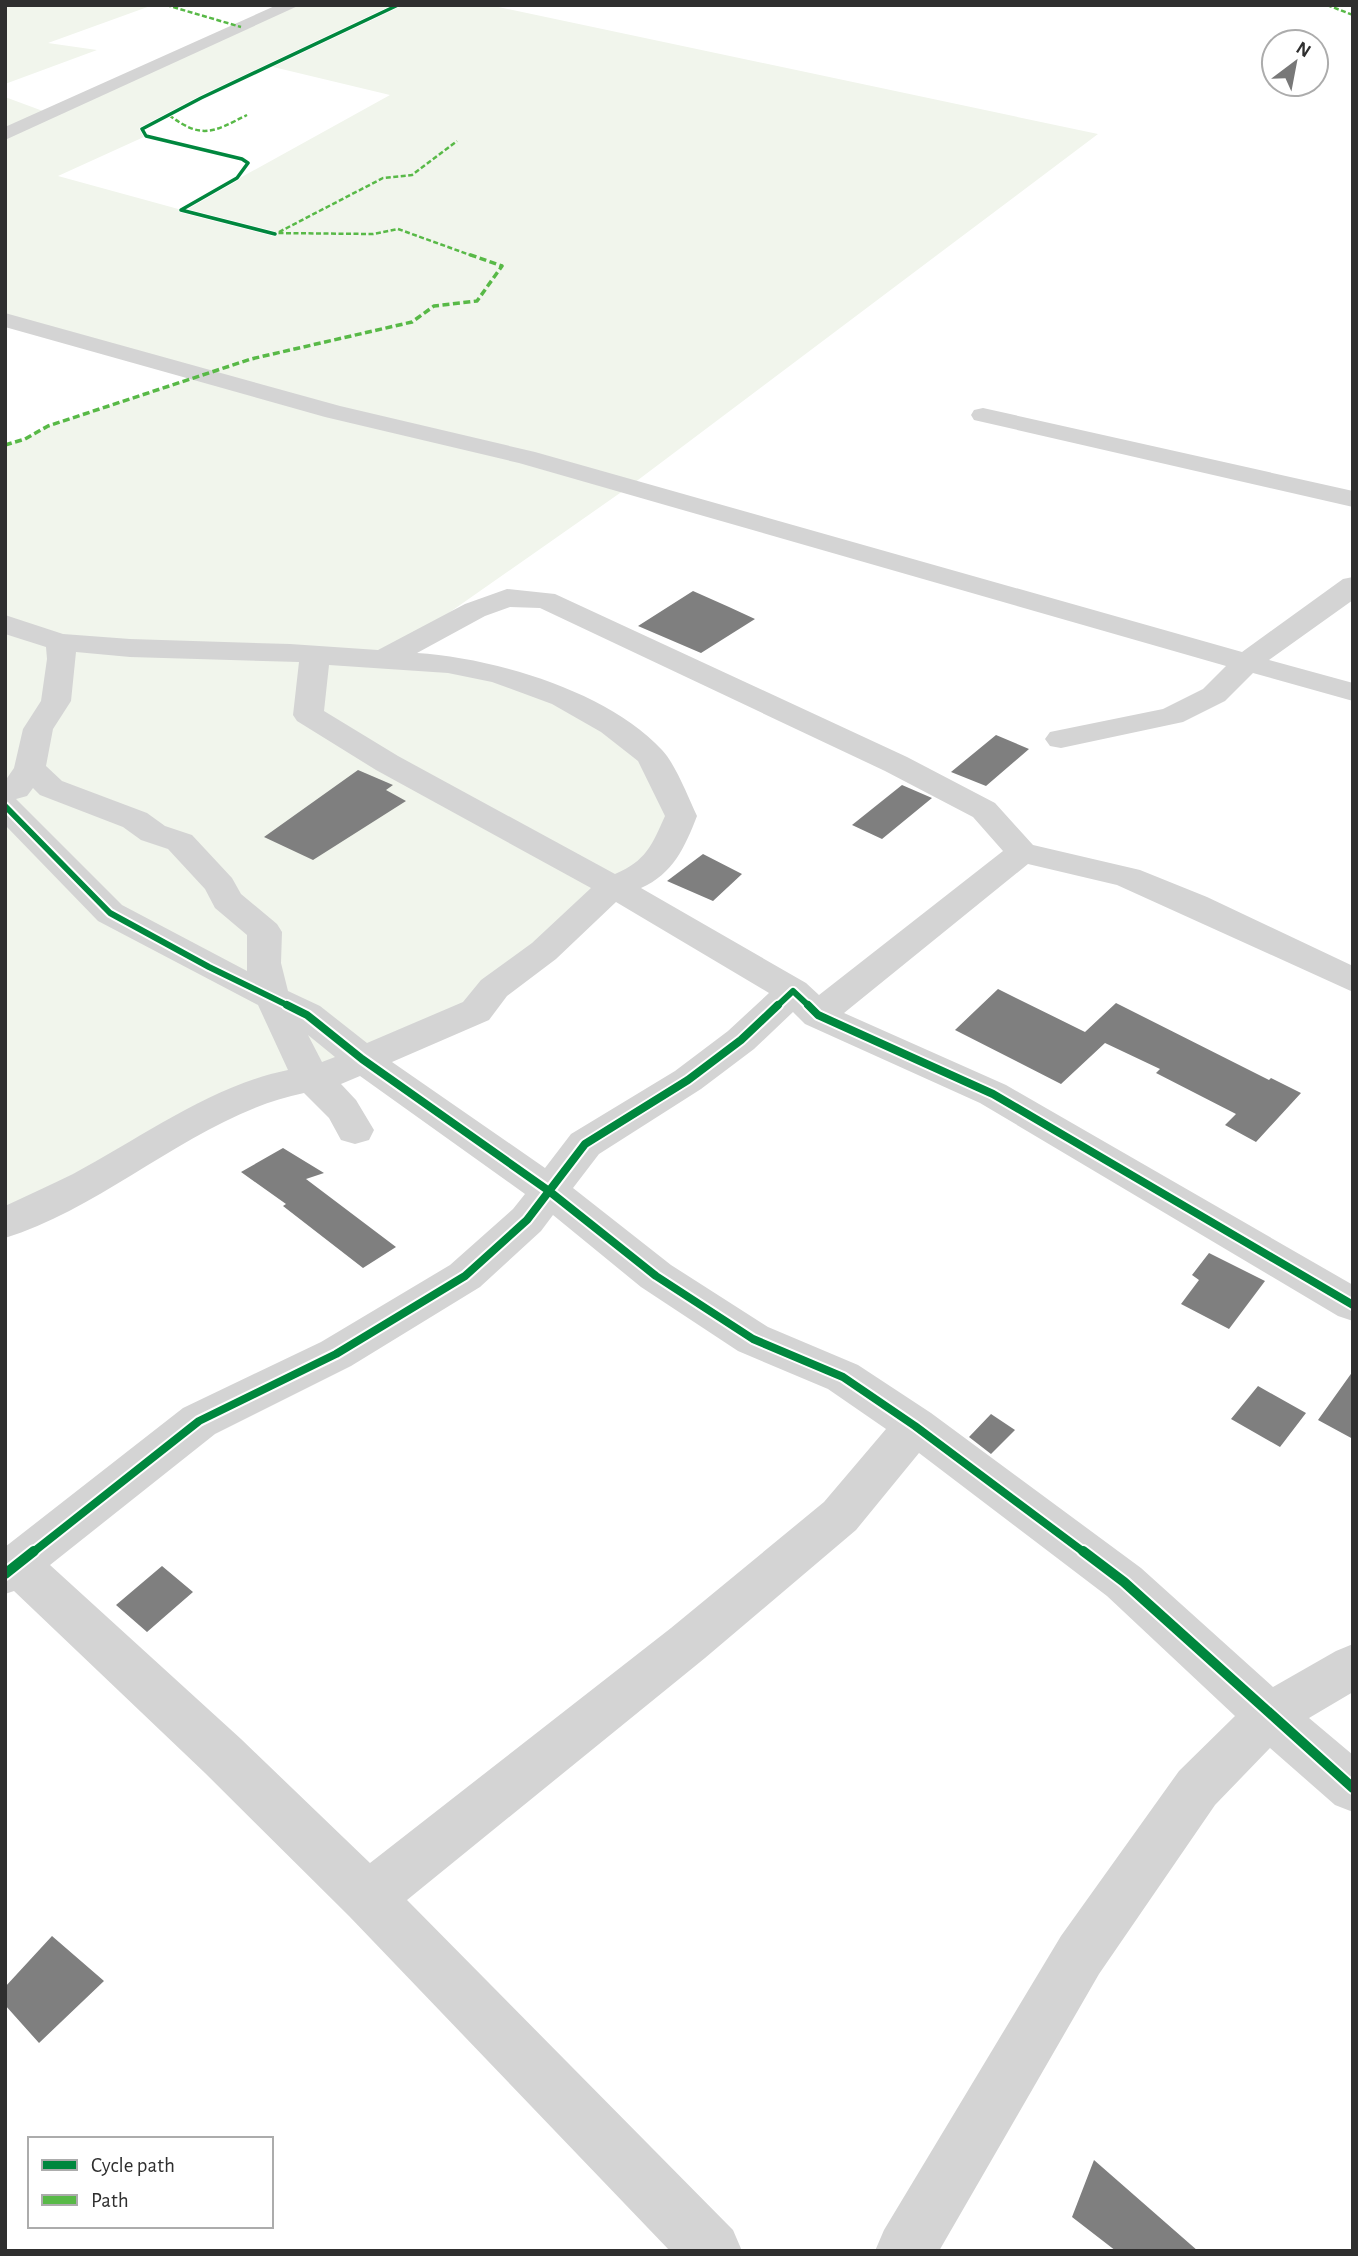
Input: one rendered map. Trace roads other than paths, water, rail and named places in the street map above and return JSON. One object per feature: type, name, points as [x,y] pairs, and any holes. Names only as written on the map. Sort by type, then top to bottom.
[{"type":"street","points":[[5,134],[292,5]]},
{"type":"street","points":[[5,320],[334,412],[526,457],[1353,692]]},
{"type":"street","points":[[983,415],[1353,499]]},
{"type":"street","points":[[1061,739],[1172,716],[1214,695],[1248,662],[1353,585]]},
{"type":"street","points":[[382,660],[475,610],[507,598],[545,600],[772,705],[984,810],[1022,852],[1128,877],[1347,969]]},
{"type":"street","points":[[5,624],[60,642],[130,649],[315,655],[448,664],[500,675],[563,698],[612,725],[651,756],[681,816],[666,852],[644,874],[612,887],[544,951],[495,988],[476,1011],[327,1075],[310,1076],[263,1088],[164,1138],[87,1184],[5,1223]]},
{"type":"street","points":[[60,642],[62,659],[56,701],[38,729],[30,768],[5,805],[110,913],[307,1015],[362,1059],[549,1191],[656,1276],[753,1339],[843,1377],[915,1426],[1124,1582],[1353,1788]]},
{"type":"street","points":[[315,655],[308,715],[387,763],[612,887],[806,1003],[993,1094],[1353,1305]]},
{"type":"street","points":[[30,768],[51,788],[135,820],[153,833],[180,842],[220,885],[227,900],[265,932],[263,962],[272,998],[310,1076],[343,1109],[355,1129]]},
{"type":"street","points":[[712,2251],[368,1898],[223,1756],[12,1569],[199,1422],[336,1354],[465,1276],[527,1220],[585,1144],[688,1080],[741,1040],[806,1003],[1022,852]]},
{"type":"street","points":[[368,1898],[688,1643],[840,1516],[915,1426]]},
{"type":"street","points":[[905,2251],[1080,1955],[1197,1788],[1269,1715],[1353,1666]]}]
